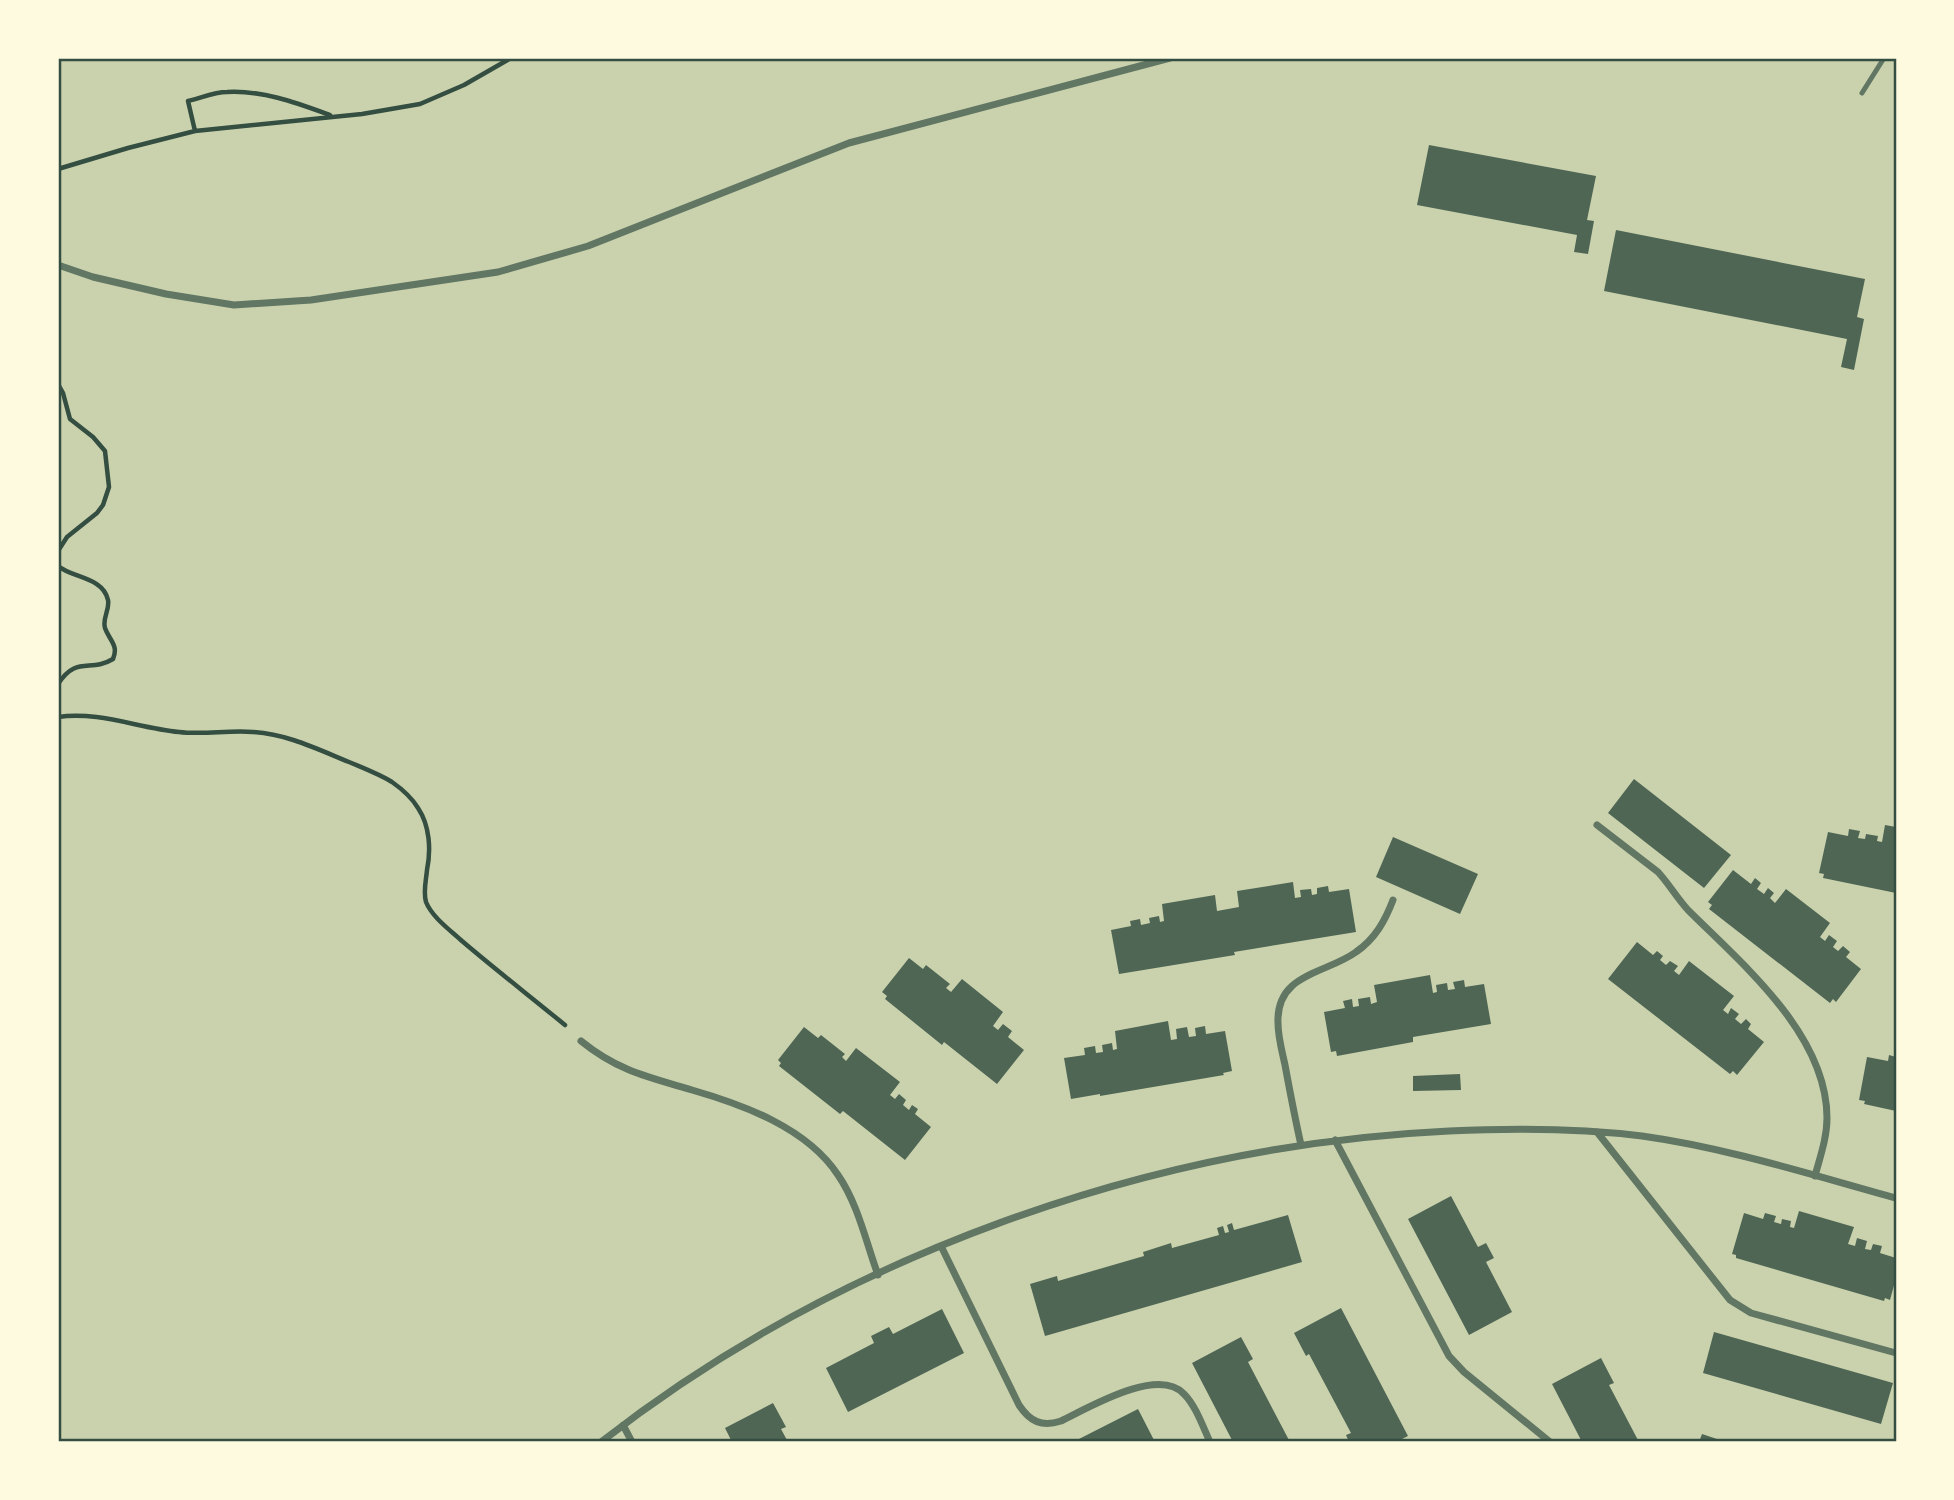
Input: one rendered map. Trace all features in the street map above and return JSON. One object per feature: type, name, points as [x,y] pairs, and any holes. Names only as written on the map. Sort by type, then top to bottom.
[{"type":"street","points":[[58,265],[93,277],[166,294],[234,305],[311,300],[498,272],[588,246],[849,143],[1170,58]]},
{"type":"street","points":[[1597,825],[1667,881],[1686,908],[1754,975],[1798,1032],[1816,1065],[1826,1109],[1826,1130],[1815,1176]]},
{"type":"street","points":[[1301,1145],[1278,1021],[1284,995],[1292,985],[1307,975],[1355,953],[1368,942],[1379,930],[1394,900]]},
{"type":"street","points":[[581,1041],[617,1066],[742,1107],[781,1126],[817,1150],[830,1163],[847,1191],[878,1275]]},
{"type":"street","points":[[601,1442],[729,1354],[778,1326],[942,1245],[999,1223],[1116,1185],[1237,1157],[1335,1140],[1382,1136],[1485,1130],[1597,1132],[1693,1145],[1896,1198]]},
{"type":"street","points":[[1597,1132],[1730,1300],[1739,1307],[1896,1353]]},
{"type":"street","points":[[1335,1140],[1449,1356],[1464,1372],[1550,1442]]},
{"type":"street","points":[[942,1245],[1019,1405],[1029,1418],[1044,1424],[1061,1422],[1123,1391],[1169,1385],[1185,1395],[1210,1442]]},
{"type":"street","points":[[623,1425],[632,1442]]},
{"type":"lane","points":[[1862,93],[1884,58]]},
{"type":"path","points":[[58,169],[195,131],[334,117],[420,104],[464,85],[511,58]]},
{"type":"path","points":[[195,131],[188,101],[224,91],[257,93],[294,102],[334,117]]},
{"type":"path","points":[[58,384],[70,419],[93,437],[105,451],[109,487],[97,513],[67,537],[58,551]]},
{"type":"path","points":[[58,566],[66,572],[87,579],[106,594],[108,608],[105,628],[116,646],[116,652],[113,659],[107,662],[72,668],[58,684]]},
{"type":"path","points":[[58,717],[118,719],[178,732],[254,732],[279,735],[305,743],[393,782],[418,808],[426,825],[429,846],[424,887],[426,902],[445,926],[581,1041]]},
{"type":"green space","points":[[58,58],[1896,58],[1896,1442],[58,1442]]},
{"type":"building","points":[[1429,145],[1596,176],[1587,220],[1594,221],[1588,254],[1574,252],[1577,235],[1417,205]]},
{"type":"building","points":[[1616,230],[1865,279],[1857,317],[1864,319],[1854,370],[1841,367],[1847,339],[1604,291]]},
{"type":"building","points":[[1634,779],[1731,855],[1704,888],[1608,813]]},
{"type":"building","points":[[1885,825],[1896,827],[1896,893],[1823,878],[1824,874],[1819,873],[1828,832],[1848,836],[1849,829],[1860,831],[1858,838],[1865,839],[1866,834],[1878,836],[1877,841],[1882,842]]},
{"type":"building","points":[[1393,837],[1478,874],[1460,914],[1376,877]]},
{"type":"building","points":[[1733,870],[1751,884],[1755,878],[1761,883],[1757,889],[1764,894],[1768,888],[1774,893],[1770,898],[1775,903],[1786,889],[1830,923],[1820,937],[1825,941],[1829,935],[1837,941],[1833,947],[1838,951],[1843,946],[1850,952],[1846,957],[1861,969],[1836,1002],[1833,999],[1830,1003],[1709,909],[1712,905],[1708,902]]},
{"type":"building","points":[[1293,882],[1295,898],[1301,897],[1300,890],[1311,889],[1312,895],[1317,894],[1317,888],[1328,886],[1329,892],[1349,889],[1356,932],[1119,974],[1111,930],[1131,926],[1130,921],[1140,919],[1141,925],[1150,923],[1149,918],[1159,916],[1160,922],[1164,921],[1162,904],[1215,895],[1217,911],[1239,907],[1237,891]]},
{"type":"building","points":[[1637,942],[1653,955],[1657,951],[1663,956],[1660,960],[1666,965],[1670,961],[1678,966],[1674,971],[1679,975],[1689,961],[1734,996],[1723,1010],[1728,1014],[1731,1008],[1739,1014],[1735,1019],[1741,1024],[1746,1019],[1751,1024],[1748,1029],[1764,1042],[1737,1075],[1733,1071],[1730,1074],[1608,979]]},
{"type":"building","points":[[909,958],[923,969],[926,965],[950,984],[946,988],[951,992],[962,979],[1003,1012],[993,1026],[998,1030],[1003,1024],[1012,1031],[1008,1037],[1024,1050],[997,1084],[944,1042],[942,1045],[885,999],[887,996],[882,992]]},
{"type":"building","points":[[1430,975],[1433,993],[1437,992],[1436,985],[1447,983],[1448,990],[1455,989],[1453,982],[1464,980],[1465,987],[1484,984],[1491,1024],[1413,1037],[1413,1042],[1337,1056],[1336,1051],[1331,1052],[1324,1012],[1345,1008],[1343,1001],[1352,999],[1353,1007],[1359,1006],[1358,999],[1370,997],[1371,1004],[1377,1002],[1374,985]]},
{"type":"building","points":[[1168,1021],[1171,1040],[1177,1039],[1176,1029],[1187,1027],[1189,1037],[1196,1036],[1195,1028],[1205,1026],[1206,1034],[1225,1031],[1232,1071],[1223,1073],[1224,1075],[1071,1099],[1064,1058],[1085,1055],[1084,1048],[1095,1046],[1096,1053],[1103,1052],[1102,1045],[1112,1043],[1113,1050],[1117,1049],[1115,1031]]},
{"type":"building","points":[[804,1027],[818,1038],[821,1035],[845,1054],[842,1057],[846,1061],[856,1048],[900,1082],[890,1095],[895,1099],[899,1094],[906,1100],[903,1105],[909,1110],[912,1105],[918,1109],[915,1114],[931,1127],[905,1160],[843,1111],[840,1114],[779,1066],[781,1063],[778,1060]]},
{"type":"building","points":[[1889,1055],[1896,1057],[1896,1111],[1864,1104],[1865,1101],[1859,1100],[1867,1057],[1888,1061]]},
{"type":"building","points":[[1460,1074],[1461,1090],[1413,1091],[1413,1076]]},
{"type":"building","points":[[1451,1196],[1478,1247],[1486,1243],[1494,1258],[1486,1262],[1512,1312],[1469,1335],[1408,1219]]},
{"type":"building","points":[[1799,1211],[1854,1227],[1848,1244],[1855,1246],[1857,1238],[1867,1241],[1865,1249],[1871,1250],[1873,1244],[1882,1246],[1880,1253],[1896,1258],[1896,1278],[1890,1300],[1885,1298],[1884,1301],[1736,1258],[1736,1255],[1732,1254],[1744,1213],[1763,1219],[1765,1213],[1776,1216],[1774,1222],[1781,1224],[1782,1219],[1791,1221],[1790,1227],[1794,1228]]},
{"type":"building","points":[[1288,1215],[1302,1262],[1045,1336],[1030,1284],[1057,1276],[1058,1281],[1144,1256],[1143,1252],[1171,1243],[1172,1248],[1219,1235],[1217,1228],[1223,1226],[1225,1233],[1229,1232],[1227,1225],[1232,1223],[1234,1230]]},
{"type":"building","points":[[1341,1308],[1408,1436],[1396,1442],[1349,1442],[1346,1435],[1351,1433],[1309,1354],[1306,1356],[1294,1333]]},
{"type":"building","points":[[942,1309],[964,1353],[848,1412],[826,1368],[874,1343],[871,1336],[889,1327],[893,1334]]},
{"type":"building","points":[[1714,1332],[1893,1383],[1881,1424],[1703,1373]]},
{"type":"building","points":[[1241,1337],[1253,1359],[1248,1362],[1290,1442],[1233,1442],[1192,1363]]},
{"type":"building","points":[[1601,1358],[1614,1383],[1609,1385],[1639,1442],[1582,1442],[1552,1384]]},
{"type":"building","points":[[773,1403],[786,1427],[781,1429],[788,1442],[732,1442],[725,1428]]},
{"type":"building","points":[[1138,1409],[1155,1442],[1073,1442]]},
{"type":"building","points":[[1702,1434],[1726,1442],[1699,1442]]}]
